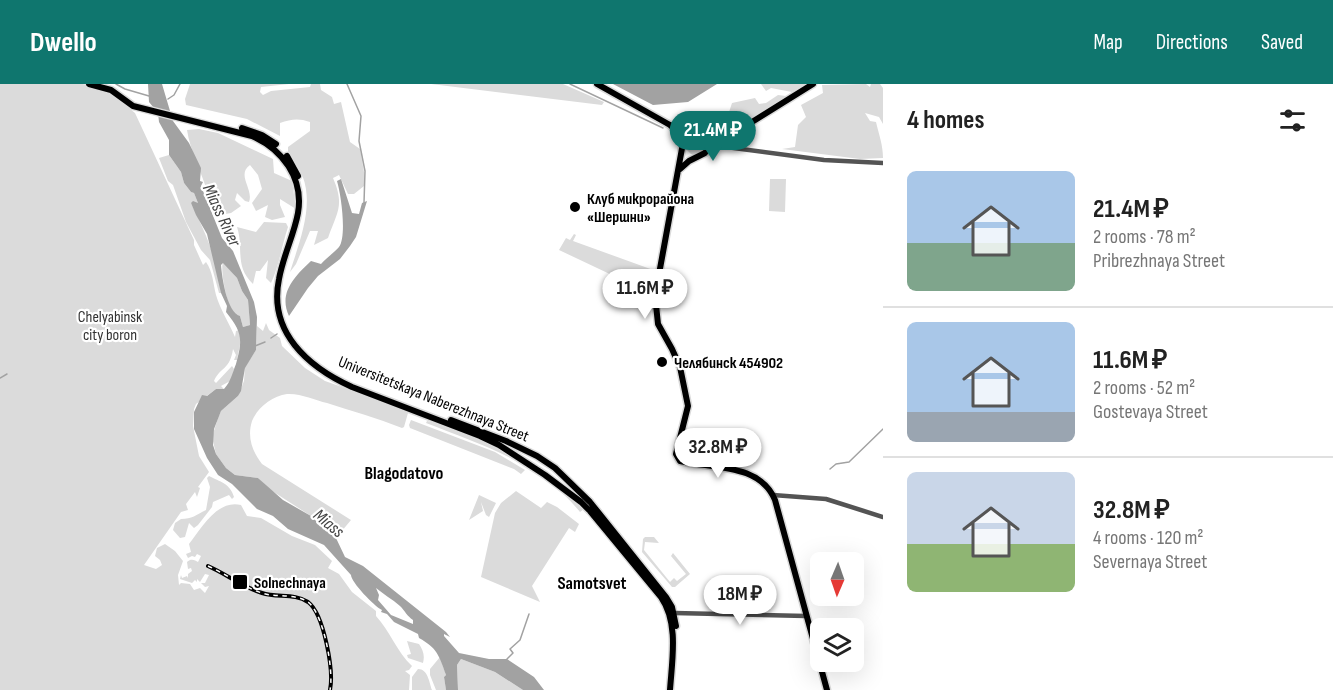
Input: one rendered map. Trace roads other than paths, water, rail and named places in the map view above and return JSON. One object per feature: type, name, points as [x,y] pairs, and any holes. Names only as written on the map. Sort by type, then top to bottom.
[{"type":"main road","name":"Universitetskaya Naberezhnaya Street","points":[[89,84],[111,90],[127,103],[252,131],[271,141],[287,155],[298,176],[303,196],[302,213],[282,284],[280,303],[288,329],[302,350],[331,372],[358,386],[506,441],[537,456],[555,468],[590,502],[666,597],[676,627],[671,690]]},
{"type":"main road","name":"Universitetskaya Naberezhnaya Street","points":[[103,84],[140,106]]},
{"type":"main road","points":[[597,84],[670,126],[678,132],[686,154],[696,158]]},
{"type":"main road","points":[[679,172],[685,163],[705,153],[708,145],[714,139],[747,126],[813,84]]},
{"type":"main road","points":[[670,126],[699,134],[707,140],[708,145]]},
{"type":"main road","name":"Universitetskaya Naberezhnaya Street","points":[[229,127],[270,145],[285,159],[294,178],[298,194],[298,212],[279,278],[277,304],[281,324],[291,342],[315,366],[340,381],[499,445],[545,475],[590,511],[661,597],[672,614],[671,690]]},
{"type":"main road","points":[[725,135],[688,136],[683,144],[657,285],[656,306],[661,331],[680,367],[688,406],[677,448],[678,458],[687,463],[743,472],[763,483],[773,495],[827,690]]},
{"type":"main road","points":[[528,464],[531,456],[537,456]]},
{"type":"main road","points":[[545,475],[554,475],[555,468]]},
{"type":"street","points":[[708,145],[724,145],[824,160],[883,163]]},
{"type":"street","points":[[773,495],[826,499],[883,518]]},
{"type":"street","points":[[672,614],[806,616]]},
{"type":"waterway","points":[[116,84],[149,96]]},
{"type":"waterway","points":[[168,99],[174,95],[180,84]]},
{"type":"waterway","points":[[347,84],[361,116],[359,141],[365,171],[364,203]]},
{"type":"waterway","points":[[570,84],[663,128]]},
{"type":"waterway","points":[[271,338],[277,334]]},
{"type":"waterway","points":[[255,346],[265,342]]},
{"type":"waterway","points":[[0,378],[7,374]]},
{"type":"waterway","points":[[830,469],[836,464],[849,462],[883,429]]},
{"type":"waterway","points":[[507,659],[513,653],[510,649],[520,640],[529,614]]},
{"type":"railway","points":[[208,566],[262,593],[303,599],[314,608],[323,630],[329,657],[330,690]]},
{"type":"place","name":"Клуб микрорайона «Шершни»","points":[[575,207]]},
{"type":"place","name":"Челябинск 454902","points":[[662,362]]},
{"type":"place","name":"Solnechnaya","points":[[240,582]]},
{"type":"district","name":"Blagodatovo","points":[[404,473]]},
{"type":"district","name":"Samotsvet","points":[[592,583]]},
{"type":"water label","name":"Miass River","points":[[222,215]]},
{"type":"water label","name":"Miass","points":[[329,523]]},
{"type":"park label","name":"Chelyabinsk city boron","points":[[110,325]]}]
